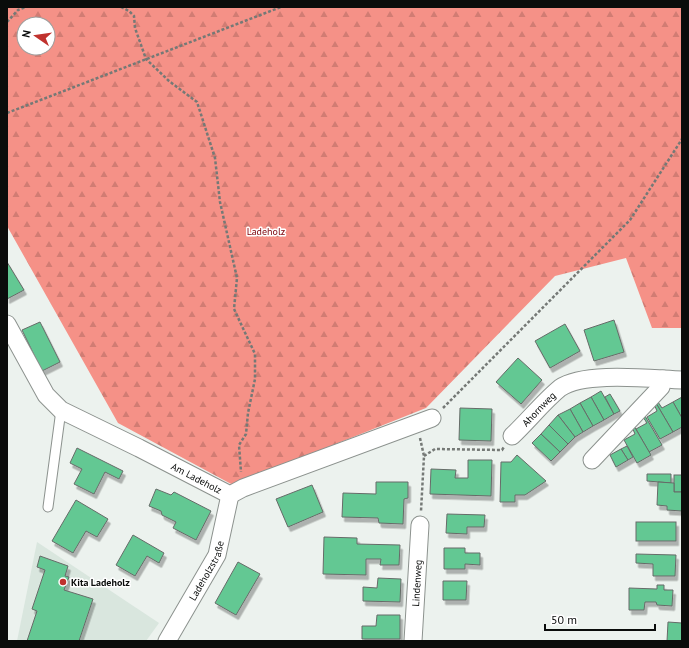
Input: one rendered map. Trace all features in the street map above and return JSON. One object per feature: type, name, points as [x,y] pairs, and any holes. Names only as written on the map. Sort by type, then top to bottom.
[{"type":"street","name":"Am Ladeholz","points":[[7,324],[46,394],[61,410],[139,448],[237,492]]},
{"type":"street","name":"Ahornweg","points":[[512,436],[561,388],[577,380],[595,378],[682,380]]},
{"type":"street","points":[[592,460],[662,386],[663,379]]},
{"type":"street","points":[[237,492],[432,418]]},
{"type":"street","name":"Ladeholzstraße","points":[[167,641],[217,555],[237,492]]},
{"type":"street","name":"Lindenweg","points":[[413,641],[420,525]]},
{"type":"lane","points":[[48,508],[61,410]]},
{"type":"path","points":[[7,22],[18,9],[22,7]]},
{"type":"path","points":[[18,9],[26,7]]},
{"type":"path","points":[[121,7],[129,11],[134,16],[135,28],[146,59],[169,81],[197,102],[215,158],[220,202],[237,278],[234,309],[255,354],[255,379],[248,413],[246,434],[239,445],[237,492]]},
{"type":"path","points":[[7,113],[281,7]]},
{"type":"path","points":[[432,418],[630,220],[682,139]]},
{"type":"path","points":[[420,525],[424,456],[435,449],[502,450],[512,436]]},
{"type":"shaded area","name":"Kita Ladeholz","points":[[37,542],[159,623],[146,641],[17,641]]},
{"type":"green space","name":"Ladeholz","points":[[7,7],[682,7],[682,328],[652,328],[626,258],[555,276],[426,408],[233,485],[118,423],[7,226]]},
{"type":"building","points":[[7,262],[24,290],[7,299]]},
{"type":"building","points":[[614,320],[624,352],[594,361],[584,330]]},
{"type":"building","points":[[40,322],[60,362],[42,371],[22,330]]},
{"type":"building","points":[[565,324],[580,351],[550,368],[535,341]]},
{"type":"building","points":[[518,358],[542,380],[521,404],[496,382]]},
{"type":"building","points":[[601,391],[614,414],[604,420],[591,397]]},
{"type":"building","points":[[610,394],[620,411],[614,414],[605,397]]},
{"type":"building","points":[[591,397],[604,420],[593,426],[580,403]]},
{"type":"building","points":[[682,397],[682,418],[673,402]]},
{"type":"building","points":[[658,402],[662,408],[673,402],[682,418],[682,427],[673,432],[656,403]]},
{"type":"building","points":[[580,403],[593,426],[583,432],[570,409]]},
{"type":"building","points":[[656,403],[673,432],[660,439],[647,417],[657,411],[654,404]]},
{"type":"building","points":[[460,408],[492,409],[491,441],[459,440]]},
{"type":"building","points":[[570,409],[583,432],[575,437],[558,415]]},
{"type":"building","points":[[558,415],[575,437],[568,444],[549,425]]},
{"type":"building","points":[[645,416],[662,445],[649,452],[636,429],[647,423],[643,417]]},
{"type":"building","points":[[549,425],[568,444],[560,452],[541,434]]},
{"type":"building","points":[[634,426],[651,455],[637,463],[624,440],[635,434],[632,427]]},
{"type":"building","points":[[541,434],[560,452],[551,461],[532,443]]},
{"type":"building","points":[[627,446],[633,457],[628,460],[621,449]]},
{"type":"building","points":[[77,448],[123,471],[119,479],[105,472],[94,494],[74,484],[82,469],[70,463]]},
{"type":"building","points":[[621,449],[628,460],[616,467],[610,455]]},
{"type":"building","points":[[517,455],[546,481],[525,495],[515,495],[515,502],[500,502],[501,462],[511,462]]},
{"type":"building","points":[[468,460],[492,460],[491,496],[430,494],[431,469],[456,470],[455,478],[468,478]]},
{"type":"building","points":[[647,474],[671,474],[671,483],[647,481]]},
{"type":"building","points":[[674,475],[682,475],[682,492],[674,492]]},
{"type":"building","points":[[376,482],[408,482],[408,498],[404,499],[403,524],[379,523],[378,518],[342,517],[343,493],[376,494]]},
{"type":"building","points":[[658,482],[674,483],[674,492],[682,492],[682,511],[667,510],[667,506],[657,505]]},
{"type":"building","points":[[312,485],[323,512],[288,527],[276,499]]},
{"type":"building","points":[[156,489],[171,495],[174,492],[211,511],[196,540],[173,528],[176,522],[162,515],[161,511],[149,506]]},
{"type":"building","points":[[76,500],[108,519],[97,537],[86,531],[73,553],[52,541]]},
{"type":"building","points":[[447,514],[485,515],[484,527],[467,527],[467,534],[446,533]]},
{"type":"building","points":[[636,522],[676,522],[676,541],[636,541]]},
{"type":"building","points":[[133,535],[164,553],[159,563],[147,556],[135,576],[116,565]]},
{"type":"building","points":[[324,537],[357,538],[357,544],[400,545],[399,565],[380,565],[381,559],[366,559],[366,575],[323,574]]},
{"type":"building","points":[[444,548],[465,548],[465,553],[480,553],[480,565],[465,564],[465,569],[444,569]]},
{"type":"building","points":[[636,554],[676,555],[675,576],[653,576],[653,564],[636,563]]},
{"type":"building","points":[[40,556],[68,566],[65,576],[69,577],[64,590],[93,599],[79,641],[27,641],[37,611],[32,609],[45,570],[37,567]]},
{"type":"building","points":[[238,562],[260,574],[236,615],[215,603]]},
{"type":"building","points":[[378,578],[401,579],[400,602],[363,601],[363,587],[377,588]]},
{"type":"building","points":[[443,581],[467,581],[466,600],[443,600]]},
{"type":"building","points":[[657,585],[664,585],[664,590],[673,590],[672,606],[657,605],[656,602],[645,602],[644,610],[629,610],[629,588],[657,589]]},
{"type":"building","points":[[377,615],[400,615],[400,639],[362,639],[362,626],[376,626]]},
{"type":"building","points":[[668,622],[682,623],[682,641],[667,641]]},
{"type":"place","name":"Kita Ladeholz","points":[[63,582]]}]
